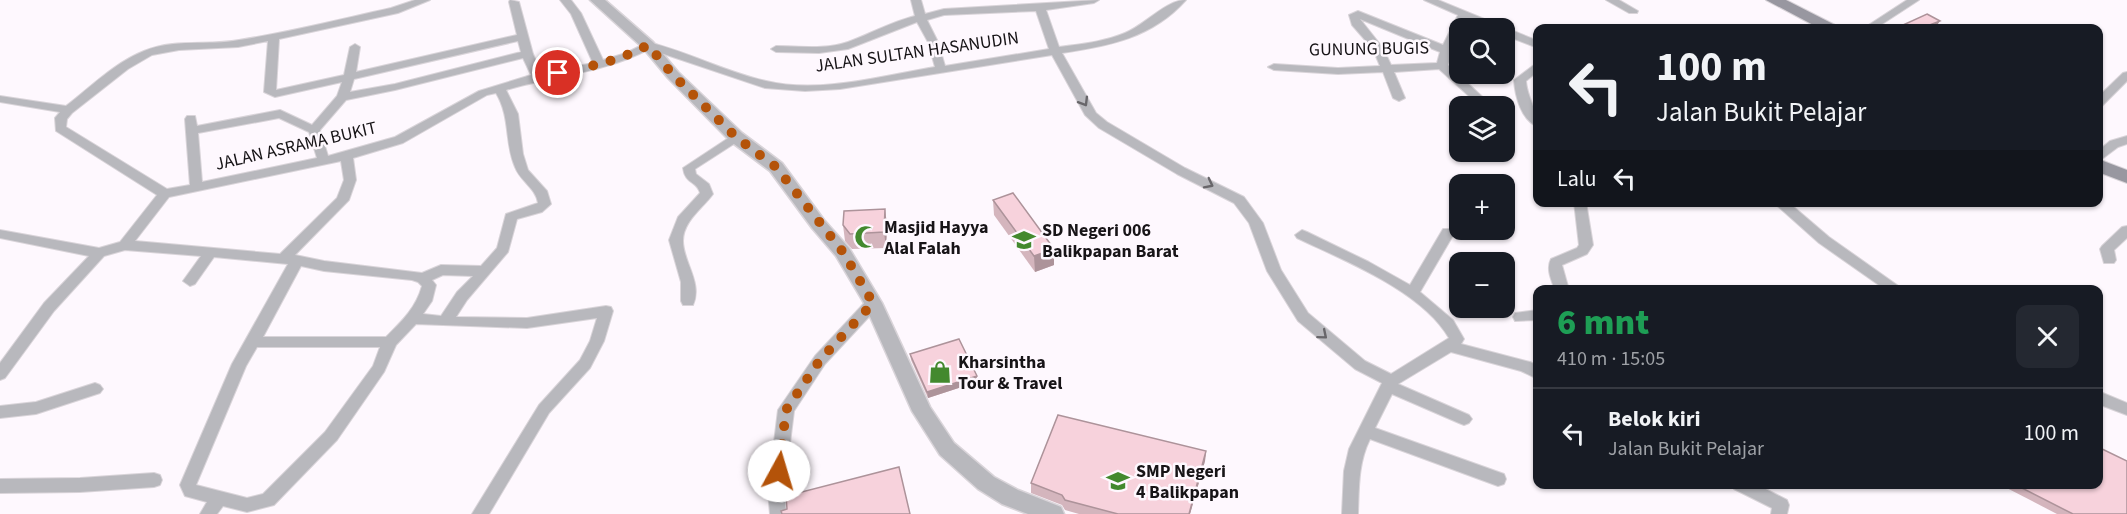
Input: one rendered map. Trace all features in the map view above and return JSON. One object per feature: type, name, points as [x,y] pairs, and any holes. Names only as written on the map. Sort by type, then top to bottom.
[{"type":"main road","points":[[1774,0],[1822,24]]},
{"type":"main road","points":[[2103,167],[2127,177]]},
{"type":"street","points":[[125,244],[165,194],[60,128],[61,118],[68,110],[123,67],[154,50],[173,47],[217,47],[394,11],[425,0]]},
{"type":"street","points":[[565,0],[576,13],[600,65]]},
{"type":"street","name":"JALAN SULTAN HASANUDIN","points":[[597,0],[648,45],[765,84],[784,87],[840,86],[1111,42],[1133,35],[1150,25],[1181,0]]},
{"type":"street","points":[[916,0],[920,17],[933,42],[940,70]]},
{"type":"street","points":[[776,49],[819,50],[848,46],[920,17],[964,10],[1040,8],[1094,0]]},
{"type":"street","points":[[1429,0],[1476,18]]},
{"type":"street","points":[[1611,0],[1633,11]]},
{"type":"street","points":[[1875,24],[1914,0]]},
{"type":"street","points":[[514,2],[527,54],[537,77]]},
{"type":"street","points":[[1040,8],[1055,51],[1091,115],[1103,125],[1181,171],[1239,200],[1250,211],[1274,271],[1303,317],[1360,365],[1390,384],[1464,419]]},
{"type":"street","name":"GUNUNG BUGIS","points":[[1274,67],[1388,70],[1442,66],[1446,50],[1464,13]]},
{"type":"street","points":[[1399,98],[1378,48],[1356,23],[1354,15],[1358,14],[1446,50]]},
{"type":"street","points":[[274,36],[270,92],[283,93],[523,37]]},
{"type":"street","points":[[1515,36],[1533,43]]},
{"type":"street","points":[[648,45],[673,75],[736,137],[776,167],[843,252],[873,303],[921,411],[947,449],[986,483],[1010,497],[1053,514]]},
{"type":"street","name":"JALAN ASRAMA BUKIT","points":[[165,194],[346,156],[399,140],[435,122],[466,101],[499,88],[537,77],[600,65],[630,55],[648,45]]},
{"type":"street","points":[[314,130],[342,97],[349,78],[355,47]]},
{"type":"street","points":[[342,97],[395,87],[527,54]]},
{"type":"street","points":[[1442,66],[1475,96]]},
{"type":"street","points":[[1533,69],[1520,80],[1520,94],[1524,105],[1533,117]]},
{"type":"street","points":[[2103,99],[2127,75]]},
{"type":"street","points":[[445,321],[462,296],[503,249],[511,217],[540,209],[546,200],[541,190],[529,182],[521,166],[514,149],[512,114],[499,88]]},
{"type":"street","points":[[0,99],[68,110]]},
{"type":"street","points":[[196,187],[192,125],[280,114],[314,130],[324,161]]},
{"type":"street","points":[[688,301],[688,282],[676,240],[683,220],[707,194],[705,187],[690,176],[689,168],[736,137]]},
{"type":"street","points":[[2103,154],[2114,144],[2127,140]]},
{"type":"street","points":[[0,374],[49,308],[99,253],[125,244],[290,259],[324,266],[412,274],[423,278],[429,285],[425,301],[413,319],[390,342],[379,368],[332,436],[267,500],[247,505],[191,491],[188,485],[189,477],[239,364],[253,342],[290,259],[343,200],[350,180],[346,156]]},
{"type":"street","points":[[1560,285],[1555,269],[1556,262],[1582,251],[1586,245],[1581,207]]},
{"type":"street","points":[[1785,207],[1824,240],[1890,285]]},
{"type":"street","points":[[2109,260],[2107,249],[2127,230]]},
{"type":"street","points":[[1412,293],[1448,232]]},
{"type":"street","points":[[0,234],[99,253]]},
{"type":"street","points":[[1302,235],[1361,262],[1412,293],[1454,330],[1457,339],[1390,384],[1357,449],[1352,471],[1350,514]]},
{"type":"street","points":[[190,281],[212,251]]},
{"type":"street","points":[[423,278],[441,270],[484,271]]},
{"type":"street","points":[[778,514],[776,491],[786,410],[820,360],[873,303]]},
{"type":"street","points":[[413,319],[527,323],[606,311],[597,341],[585,364],[544,409],[480,514]]},
{"type":"street","points":[[1520,316],[1533,315]]},
{"type":"street","points":[[253,342],[390,342]]},
{"type":"street","points":[[1449,346],[1526,366],[1533,370]]},
{"type":"street","points":[[0,412],[44,406],[95,389]]},
{"type":"street","points":[[2103,399],[2127,408]]},
{"type":"street","points":[[1365,431],[1498,479]]},
{"type":"street","points":[[0,486],[80,485],[154,480]]},
{"type":"street","points":[[1749,489],[1781,506],[1779,514]]},
{"type":"street","points":[[208,514],[219,498]]},
{"type":"building","points":[[1927,14],[1940,21],[1932,24],[1905,24]]},
{"type":"building","points":[[1013,193],[1054,249],[1034,256],[993,200]]},
{"type":"building","points":[[885,209],[884,232],[850,234],[843,225],[844,211]]},
{"type":"building","name":"Kharsintha Tour & Travel","points":[[959,339],[977,376],[927,392],[910,354]]},
{"type":"building","name":"SMP Negeri 4 Balikpapan","points":[[1058,415],[1206,451],[1189,514],[1118,514],[1065,500],[1062,495],[1031,483]]},
{"type":"building","points":[[2103,449],[2127,461],[2127,514],[2073,514],[2024,489],[2103,489]]},
{"type":"building","points":[[899,467],[910,514],[782,514],[781,511],[787,509],[786,496]]},
{"type":"place","name":"Masjid Hayya Alal Falah","points":[[866,237]]},
{"type":"place","name":"SD Negeri 006 Balikpapan Barat","points":[[1024,240]]},
{"type":"place","name":"Kharsintha Tour & Travel","points":[[940,372]]},
{"type":"place","name":"SMP Negeri 4 Balikpapan","points":[[1118,481]]},
{"type":"route","points":[[558,73],[600,65],[630,55],[648,45],[673,75],[736,137],[776,167],[818,224],[843,252],[873,303],[820,360],[786,410],[779,471]]}]
